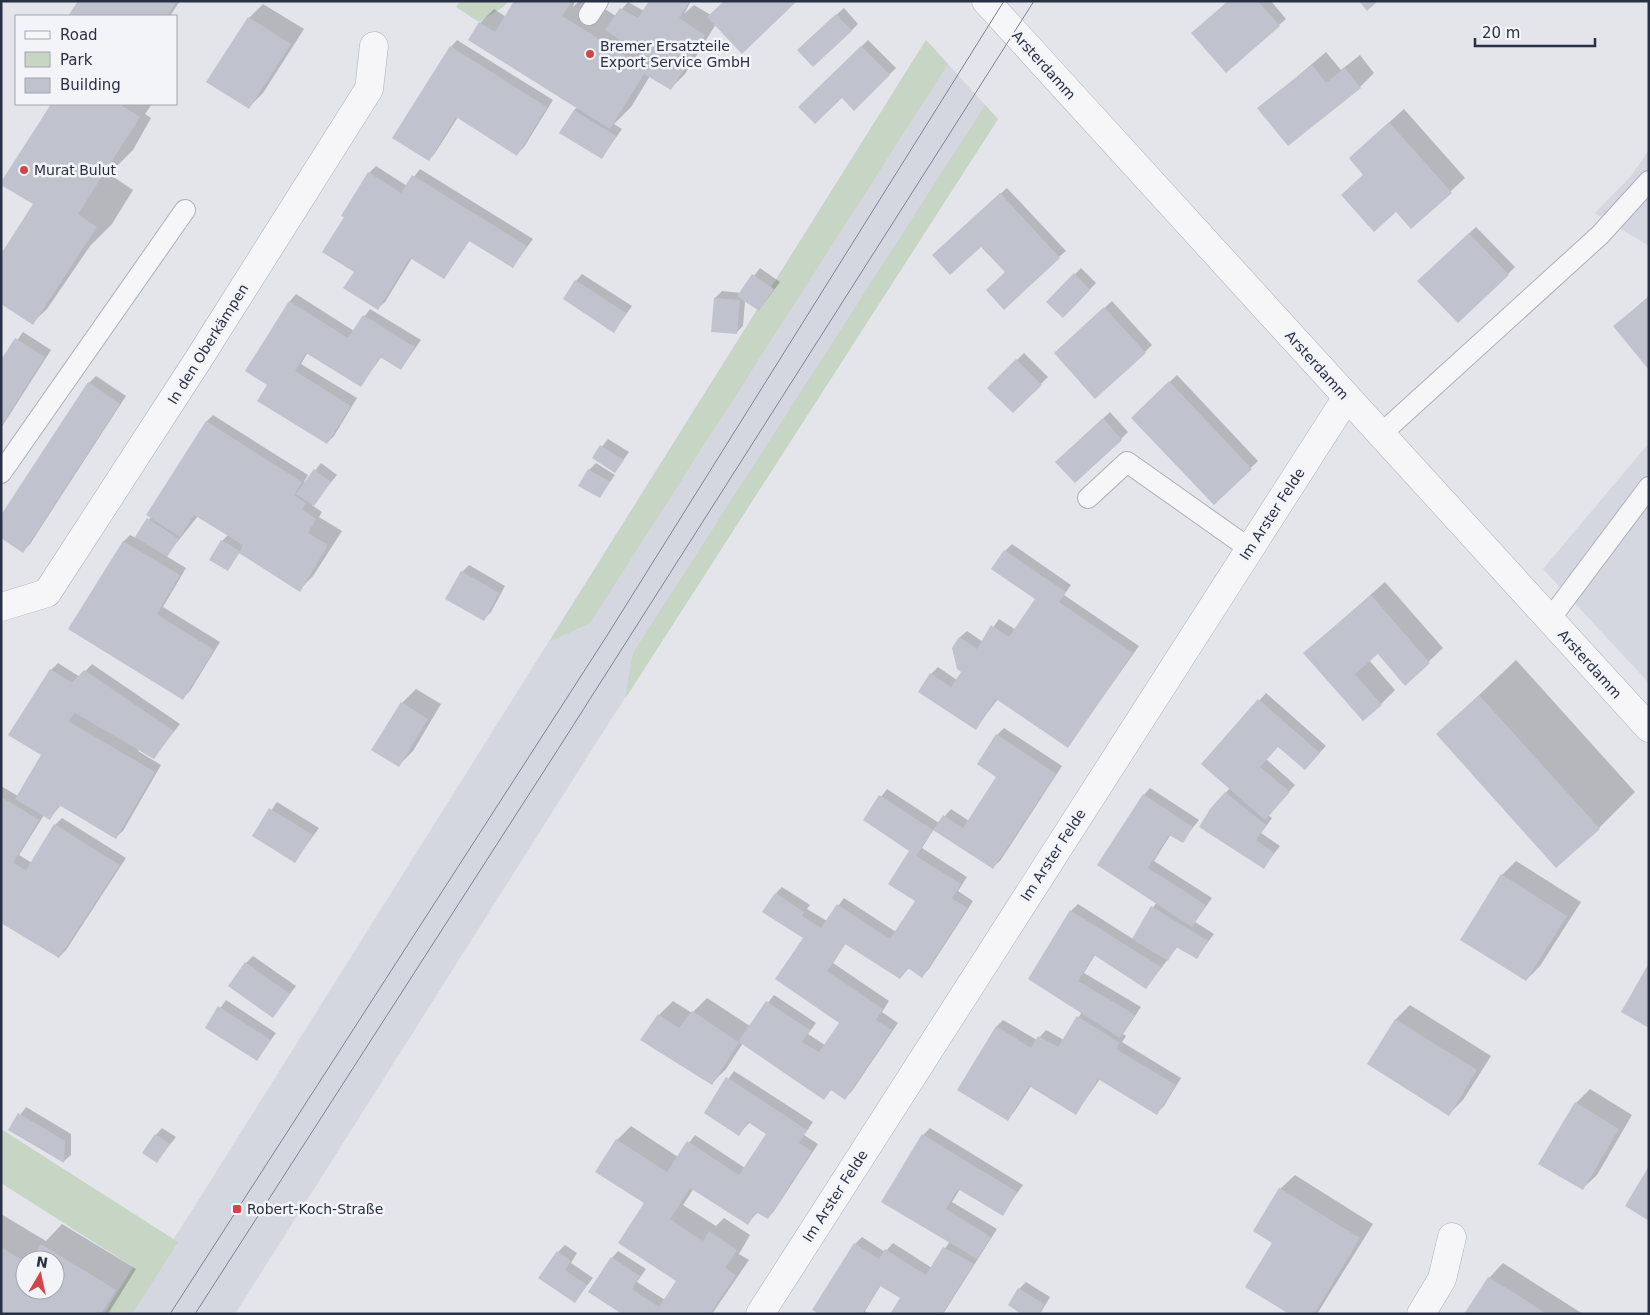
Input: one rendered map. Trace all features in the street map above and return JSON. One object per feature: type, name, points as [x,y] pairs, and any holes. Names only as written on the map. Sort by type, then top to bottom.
[{"type":"street","name":"Arsterdamm","points":[[986,1],[1649,728]]},
{"type":"street","name":"In den Oberkämpen","points":[[1,607],[47,593],[198,360],[369,89],[374,46]]},
{"type":"street","name":"Im Arster Felde","points":[[760,1314],[1347,397]]},
{"type":"street","points":[[1421,1314],[1442,1279],[1452,1237]]},
{"type":"lane","points":[[1381,434],[1600,235],[1649,180]]},
{"type":"lane","points":[[1,473],[185,210]]},
{"type":"lane","points":[[1088,498],[1127,462],[1250,549]]},
{"type":"lane","points":[[1550,619],[1649,488]]},
{"type":"shaded area","points":[[926,40],[998,119],[596,743],[235,1314],[125,1314],[196,1204]]},
{"type":"shaded area","points":[[1649,150],[1649,246],[1595,213],[1631,176]]},
{"type":"shaded area","points":[[1649,443],[1649,683],[1543,569]]},
{"type":"green space","points":[[460,1],[509,1],[479,22],[456,7]]},
{"type":"green space","points":[[926,40],[948,64],[590,623],[549,642]]},
{"type":"green space","points":[[985,105],[998,119],[625,699],[633,653]]},
{"type":"green space","points":[[1,1129],[178,1242],[132,1314],[104,1314],[133,1267],[1,1183]]},
{"type":"building","points":[[78,1],[177,1],[168,15],[69,15]]},
{"type":"building","points":[[514,1],[572,1],[562,16],[647,69],[653,61],[605,30],[620,8],[638,18],[649,1],[690,1],[679,18],[705,35],[671,90],[644,74],[610,129],[468,40],[479,22],[495,32]]},
{"type":"building","points":[[724,1],[797,1],[742,54],[707,17]]},
{"type":"building","points":[[1228,1],[1258,1],[1280,26],[1226,73],[1191,33]]},
{"type":"building","points":[[1359,1],[1378,1],[1367,11]]},
{"type":"building","points":[[836,14],[852,31],[813,67],[797,50]]},
{"type":"building","points":[[248,17],[291,44],[249,109],[206,82]]},
{"type":"building","points":[[450,46],[547,107],[517,156],[456,117],[429,161],[392,138]]},
{"type":"building","points":[[861,46],[890,75],[854,111],[842,98],[815,124],[798,107]]},
{"type":"building","points":[[1312,65],[1326,83],[1345,68],[1361,88],[1288,146],[1257,108]]},
{"type":"building","points":[[50,105],[121,105],[140,117],[78,214],[97,227],[33,325],[1,304],[1,254],[33,204],[1,185],[1,182]]},
{"type":"building","points":[[574,110],[616,136],[602,159],[559,133]]},
{"type":"building","points":[[1389,122],[1452,193],[1411,229],[1396,212],[1374,232],[1341,195],[1363,175],[1349,158]]},
{"type":"building","points":[[368,172],[401,193],[412,175],[527,246],[513,268],[469,241],[444,279],[410,258],[378,310],[343,288],[354,272],[322,252],[344,217],[341,216]]},
{"type":"building","points":[[1000,193],[1060,258],[1004,310],[986,290],[1005,272],[981,247],[950,275],[932,255]]},
{"type":"building","points":[[1469,233],[1509,275],[1458,323],[1417,281]]},
{"type":"building","points":[[1074,273],[1090,290],[1063,318],[1046,302]]},
{"type":"building","points":[[752,274],[774,289],[759,311],[737,296]]},
{"type":"building","points":[[575,280],[626,313],[614,333],[563,299]]},
{"type":"building","points":[[1649,297],[1649,370],[1613,326]]},
{"type":"building","points":[[714,298],[740,300],[737,334],[711,332]]},
{"type":"building","points":[[289,301],[348,338],[363,315],[415,347],[401,370],[380,357],[361,387],[306,353],[295,371],[351,406],[327,444],[257,401],[267,385],[245,371]]},
{"type":"building","points":[[1104,307],[1146,353],[1095,399],[1054,353]]},
{"type":"building","points":[[15,338],[45,357],[1,426],[1,360]]},
{"type":"building","points":[[1016,359],[1042,385],[1013,413],[987,388]]},
{"type":"building","points":[[1169,381],[1252,469],[1214,505],[1131,418]]},
{"type":"building","points":[[88,382],[120,404],[23,553],[1,538],[1,515]]},
{"type":"building","points":[[1103,418],[1122,440],[1075,483],[1055,462]]},
{"type":"building","points":[[206,421],[302,482],[294,495],[306,503],[302,509],[316,519],[308,533],[328,545],[300,592],[239,553],[228,571],[209,560],[221,540],[240,551],[243,545],[194,515],[180,537],[146,515]]},
{"type":"building","points":[[600,445],[624,460],[615,473],[592,458]]},
{"type":"building","points":[[314,469],[331,482],[314,506],[296,494]]},
{"type":"building","points":[[588,469],[610,482],[600,498],[578,486]]},
{"type":"building","points":[[147,518],[179,539],[167,557],[135,537]]},
{"type":"building","points":[[123,541],[180,575],[157,614],[214,650],[183,700],[68,629]]},
{"type":"building","points":[[1004,550],[1066,592],[1059,602],[1133,653],[1068,748],[996,699],[976,730],[918,692],[930,673],[951,687],[961,672],[957,669],[952,648],[959,637],[977,649],[991,625],[1009,637],[1035,599],[991,569]]},
{"type":"building","points":[[461,571],[499,593],[484,621],[445,599]]},
{"type":"building","points":[[1371,595],[1430,663],[1405,686],[1378,654],[1355,674],[1382,705],[1363,721],[1303,653]]},
{"type":"building","points":[[50,669],[72,683],[84,670],[174,731],[154,759],[75,713],[68,721],[155,772],[116,839],[59,805],[50,820],[15,799],[41,755],[8,735]]},
{"type":"building","points":[[1479,695],[1600,829],[1556,868],[1436,734]]},
{"type":"building","points":[[1258,699],[1320,753],[1305,770],[1278,747],[1260,767],[1290,792],[1265,820],[1201,764]]},
{"type":"building","points":[[401,702],[428,719],[399,767],[371,750]]},
{"type":"building","points":[[996,734],[1056,774],[993,869],[933,830],[943,815],[963,828],[996,777],[977,764]]},
{"type":"building","points":[[1225,792],[1266,825],[1256,840],[1274,853],[1264,869],[1199,827],[1210,809]]},
{"type":"building","points":[[1143,794],[1193,827],[1183,843],[1169,835],[1148,868],[1206,905],[1192,927],[1097,865]]},
{"type":"building","points":[[879,795],[933,830],[916,856],[961,884],[952,898],[967,908],[922,978],[908,968],[900,979],[845,944],[827,971],[883,1009],[876,1020],[892,1030],[845,1100],[831,1090],[824,1100],[739,1042],[712,1085],[640,1040],[658,1014],[679,1028],[692,1011],[738,1042],[766,1001],[810,1030],[802,1042],[819,1052],[839,1023],[775,979],[803,938],[762,912],[775,893],[804,912],[802,916],[821,928],[837,904],[890,939],[915,901],[888,884],[909,851],[863,820]]},
{"type":"building","points":[[1,797],[39,820],[13,863],[26,870],[54,824],[120,865],[59,958],[1,923]]},
{"type":"building","points":[[269,808],[313,835],[295,863],[252,836]]},
{"type":"building","points":[[1501,874],[1567,916],[1526,981],[1460,940]]},
{"type":"building","points":[[1151,906],[1208,941],[1197,959],[1176,947],[1168,961],[1132,939]]},
{"type":"building","points":[[1070,910],[1161,967],[1146,989],[1094,955],[1078,981],[1135,1015],[1120,1038],[1028,979]]},
{"type":"building","points":[[245,962],[290,994],[273,1018],[228,986]]},
{"type":"building","points":[[1649,963],[1649,1028],[1621,1012]]},
{"type":"building","points":[[218,1006],[271,1040],[257,1061],[205,1028]]},
{"type":"building","points":[[1077,1016],[1120,1043],[1116,1049],[1176,1085],[1157,1115],[1098,1079],[1076,1115],[1029,1086],[1008,1121],[957,1090],[996,1026],[1031,1048],[1038,1036],[1058,1047]]},
{"type":"building","points":[[1395,1019],[1477,1070],[1449,1116],[1367,1064]]},
{"type":"building","points":[[726,1077],[807,1130],[799,1143],[812,1151],[768,1219],[756,1212],[748,1225],[690,1188],[670,1219],[703,1241],[709,1231],[737,1250],[725,1268],[736,1275],[710,1314],[622,1314],[588,1292],[611,1257],[640,1276],[632,1289],[659,1307],[676,1281],[618,1243],[644,1203],[595,1172],[616,1139],[667,1172],[687,1141],[739,1175],[766,1134],[748,1122],[739,1136],[704,1113]]},
{"type":"building","points":[[1575,1102],[1619,1129],[1583,1190],[1538,1164]]},
{"type":"building","points":[[18,1113],[65,1141],[64,1163],[8,1130]]},
{"type":"building","points":[[155,1134],[170,1144],[157,1163],[142,1153]]},
{"type":"building","points":[[922,1134],[1017,1192],[1003,1216],[958,1189],[946,1209],[991,1237],[977,1259],[881,1202]]},
{"type":"building","points":[[1649,1166],[1649,1221],[1625,1206]]},
{"type":"building","points":[[1279,1188],[1360,1238],[1314,1314],[1289,1314],[1245,1287],[1272,1243],[1253,1231]]},
{"type":"building","points":[[854,1243],[879,1259],[885,1249],[926,1275],[943,1247],[974,1264],[942,1314],[890,1314],[900,1298],[880,1286],[862,1314],[819,1314],[812,1310]]},
{"type":"building","points":[[41,1244],[51,1250],[37,1250]]},
{"type":"building","points":[[1,1247],[15,1256],[15,1300],[65,1300],[65,1259],[116,1290],[101,1314],[1,1314]]},
{"type":"building","points":[[557,1251],[571,1261],[565,1270],[587,1285],[575,1303],[538,1278]]},
{"type":"building","points":[[1488,1277],[1521,1297],[1546,1314],[1464,1314]]},
{"type":"building","points":[[1018,1288],[1044,1304],[1039,1314],[1021,1314],[1008,1305]]},
{"type":"tram line","points":[[170,1314],[608,634],[1004,1]]},
{"type":"tram line","points":[[195,1314],[562,743],[1034,1]]},
{"type":"place","name":"Bremer Ersatzteile Export Service GmbH","points":[[590,54]]},
{"type":"place","name":"Murat Bulut","points":[[24,170]]},
{"type":"place","name":"Robert-Koch-Straße","points":[[237,1209]]}]
